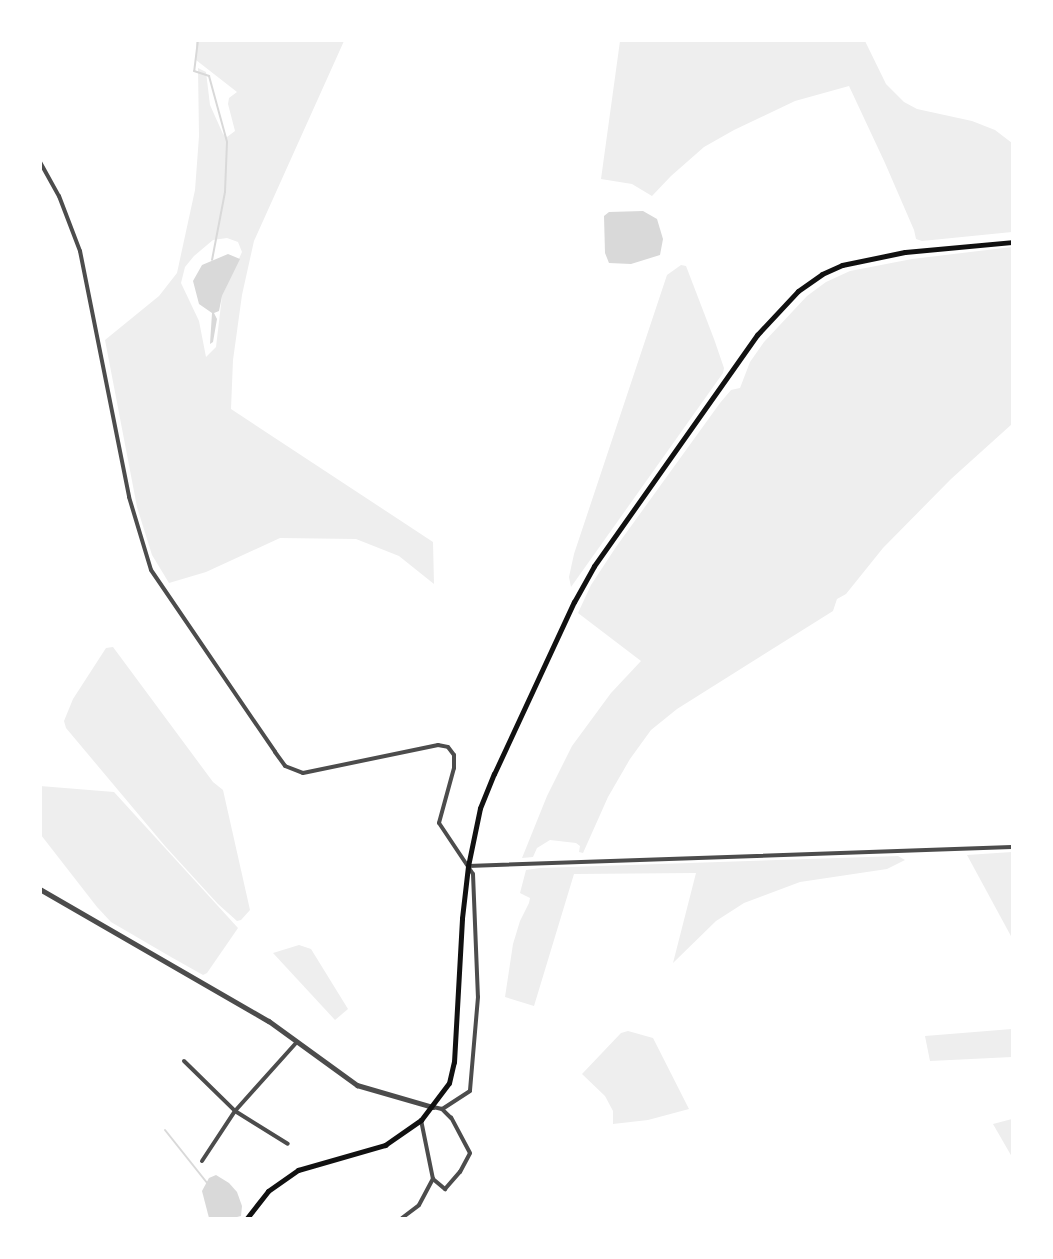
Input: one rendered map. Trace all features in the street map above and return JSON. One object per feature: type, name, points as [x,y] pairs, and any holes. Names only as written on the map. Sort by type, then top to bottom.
[{"type":"main road","points":[[247,1218],[268,1191],[298,1170],[385,1145],[421,1120],[449,1083],[454,1062],[462,918],[468,866],[480,808],[494,774],[574,602],[594,566],[775,314],[798,291],[822,274],[842,265],[905,252],[1012,242]]},
{"type":"street","points":[[40,162],[59,196],[80,251],[129,497],[151,570],[285,766],[303,773],[438,745],[448,747],[453,755],[454,768],[439,823],[472,874],[478,997],[470,1091],[442,1110]]},
{"type":"street","points":[[468,866],[1012,847]]},
{"type":"street","points":[[40,889],[270,1021],[357,1085],[442,1110],[451,1118],[470,1152],[449,1187],[440,1187],[433,1179],[421,1120]]},
{"type":"street","points":[[202,1161],[235,1111],[297,1042]]},
{"type":"street","points":[[184,1062],[235,1111],[288,1144]]},
{"type":"street","points":[[402,1218],[419,1205],[433,1179]]},
{"type":"shaded area","points":[[196,41],[344,41],[254,241],[242,295],[233,360],[231,409],[433,542],[434,584],[399,556],[356,539],[280,538],[206,572],[169,583],[152,555],[137,507],[105,340],[159,296],[177,273],[195,190],[199,136],[198,68],[206,72],[210,105],[223,134],[227,137],[235,131],[228,104],[229,98],[237,92],[196,60]],"holes":[[[227,238],[238,242],[242,252],[222,296],[216,347],[206,357],[199,321],[181,283],[185,267],[213,240]]]},
{"type":"shaded area","points":[[620,41],[865,41],[886,84],[904,102],[917,109],[972,121],[995,130],[1012,143],[1012,232],[922,241],[916,239],[885,163],[849,86],[795,101],[734,130],[704,147],[652,196],[632,184],[601,179]]},
{"type":"shaded area","points":[[643,211],[657,219],[663,239],[660,255],[631,264],[609,263],[605,253],[604,216],[609,212]]},
{"type":"shaded area","points":[[1012,247],[1012,424],[951,479],[883,548],[846,594],[837,599],[833,611],[677,709],[651,730],[630,759],[608,797],[583,853],[579,852],[580,846],[576,843],[550,840],[537,848],[533,857],[522,858],[547,796],[572,746],[611,693],[641,661],[578,613],[591,585],[720,403],[731,390],[740,388],[750,362],[764,342],[807,296],[826,282],[850,271],[912,259]]},
{"type":"shaded area","points":[[228,254],[240,259],[222,296],[219,311],[214,313],[217,319],[213,342],[210,344],[212,313],[199,304],[193,281],[202,265]]},
{"type":"shaded area","points":[[681,265],[686,266],[714,339],[724,368],[723,373],[571,587],[569,577],[574,554],[667,275]]},
{"type":"shaded area","points":[[113,647],[213,782],[223,790],[250,910],[241,920],[237,921],[218,904],[165,846],[66,728],[64,721],[73,699],[106,648]]},
{"type":"shaded area","points":[[40,786],[114,792],[238,928],[207,973],[203,975],[111,922],[97,907],[41,835]]},
{"type":"shaded area","points":[[1012,852],[1012,938],[967,855]]},
{"type":"shaded area","points":[[898,856],[905,860],[887,869],[800,882],[744,903],[716,921],[673,963],[696,873],[574,874],[534,1006],[505,997],[513,944],[530,898],[520,893],[526,870]]},
{"type":"shaded area","points":[[299,945],[311,949],[348,1009],[335,1020],[273,953]]},
{"type":"shaded area","points":[[1012,1029],[1012,1057],[930,1061],[925,1036]]},
{"type":"shaded area","points":[[628,1031],[653,1038],[689,1109],[648,1120],[613,1124],[613,1111],[605,1096],[582,1074],[621,1033]]},
{"type":"shaded area","points":[[1012,1119],[1012,1157],[993,1124]]},
{"type":"shaded area","points":[[216,1175],[229,1183],[237,1192],[242,1206],[241,1216],[209,1218],[202,1191],[209,1178]]},
{"type":"waterway","points":[[198,40],[194,71],[209,76],[227,142],[225,192],[212,260]]},
{"type":"waterway","points":[[165,1130],[208,1184]]}]
